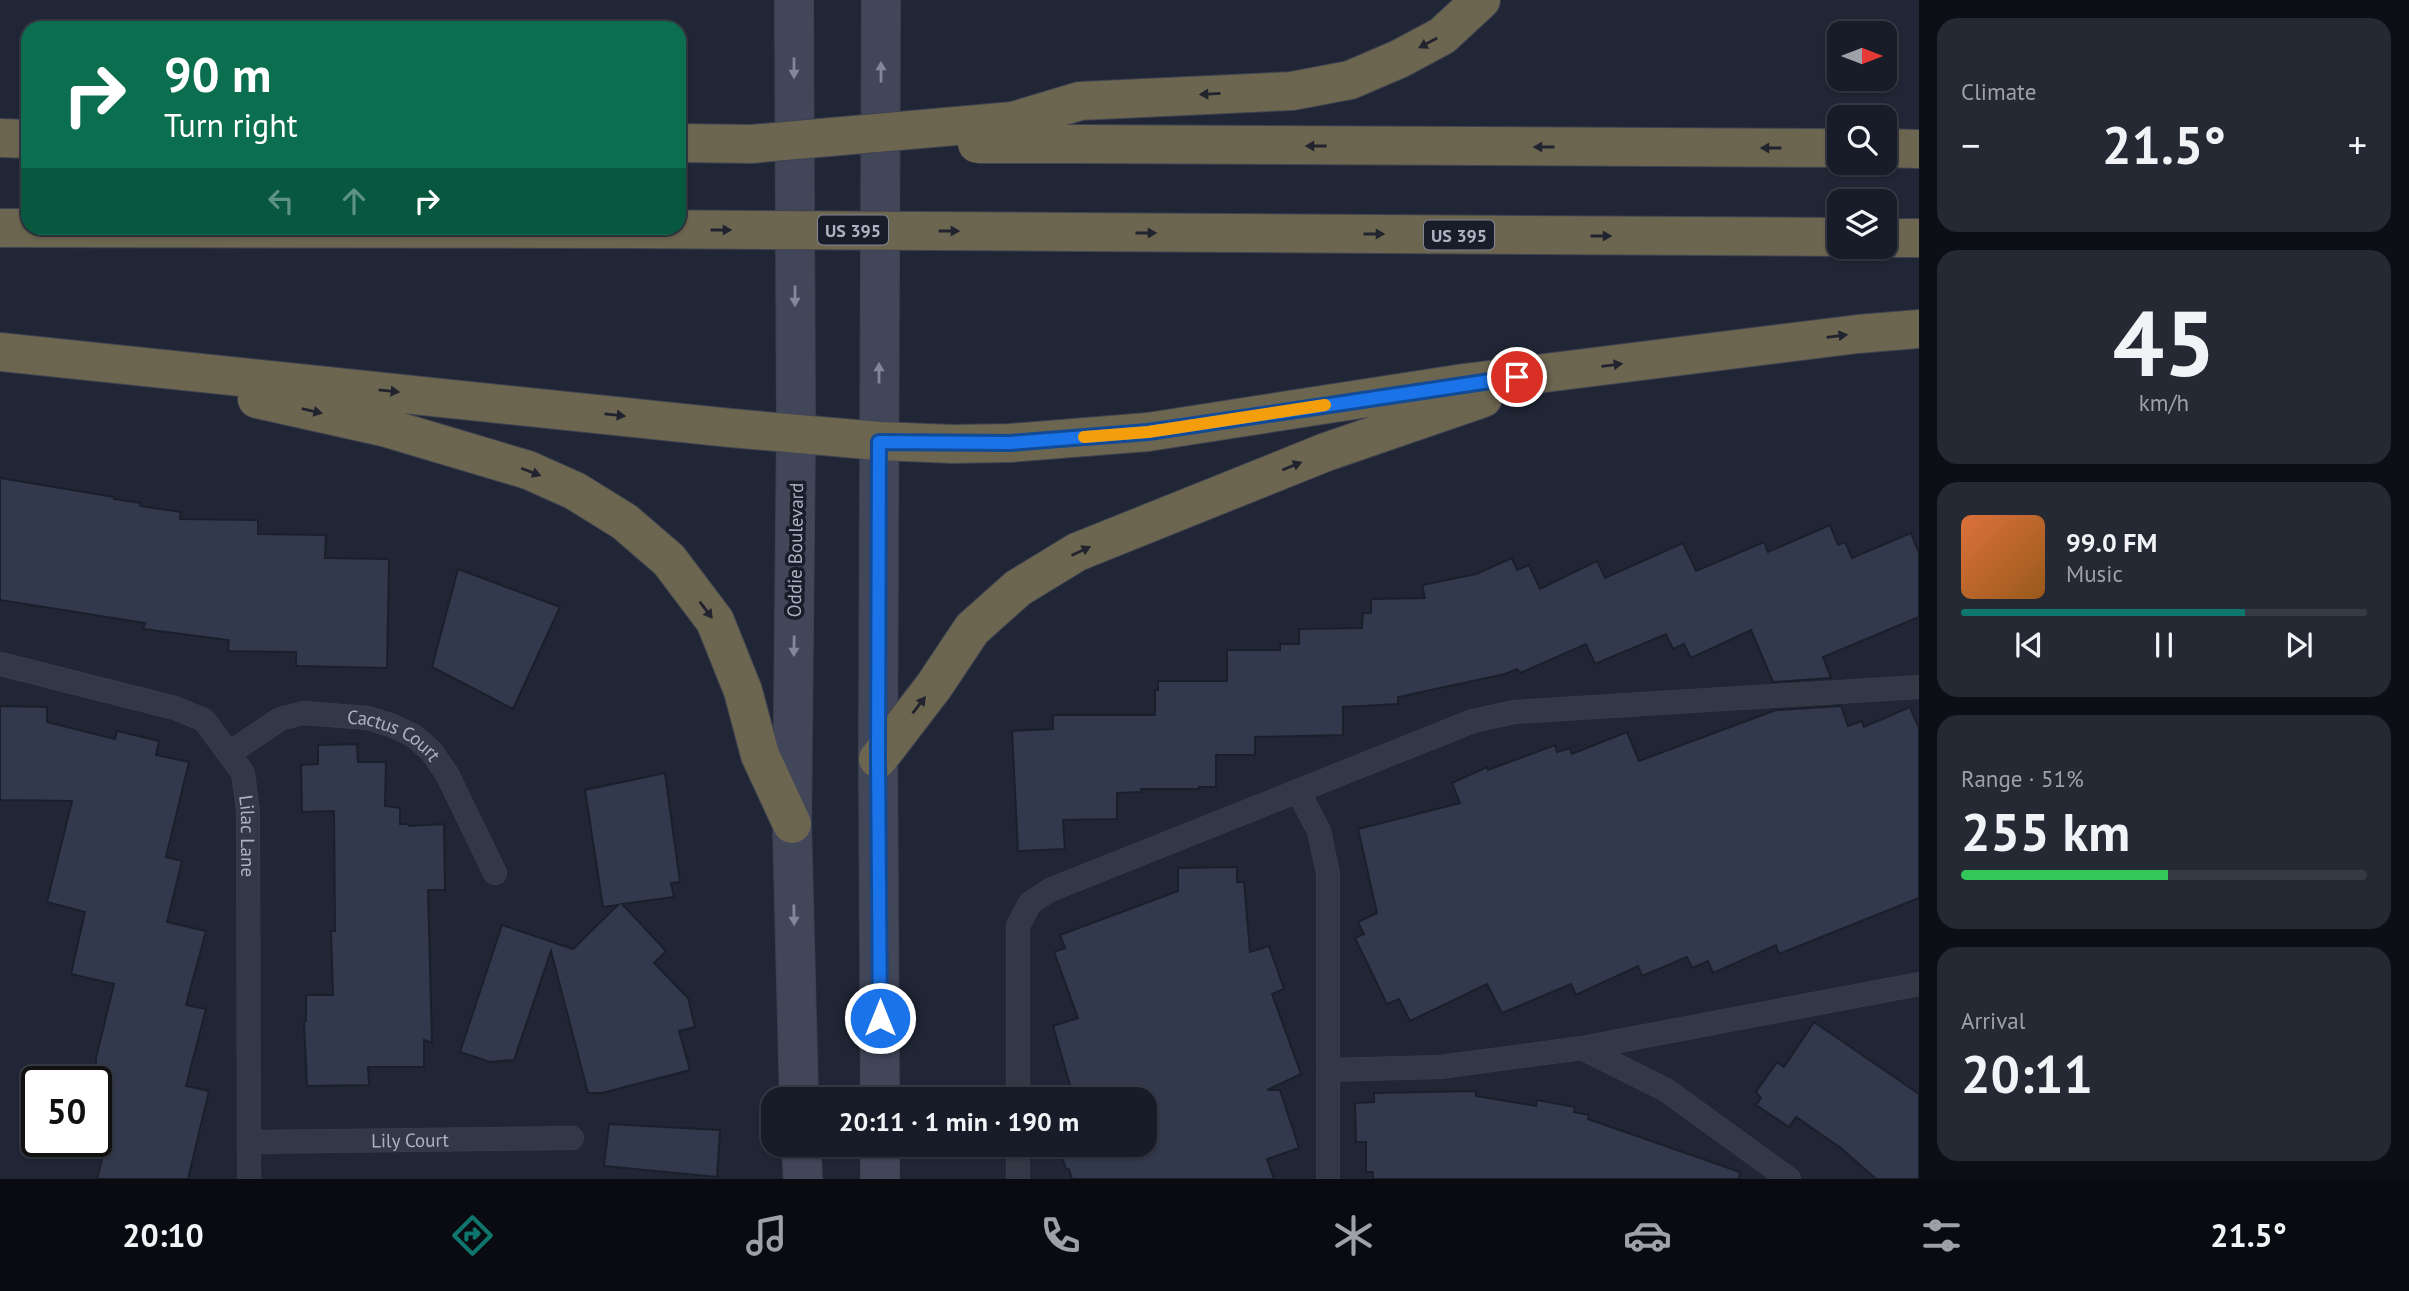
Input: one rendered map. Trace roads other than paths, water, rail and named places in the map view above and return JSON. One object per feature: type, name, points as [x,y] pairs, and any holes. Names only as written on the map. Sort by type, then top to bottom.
[{"type":"highway","points":[[751,144],[1013,121],[1080,101],[1292,91],[1350,80],[1399,59],[1442,36],[1481,0]]},
{"type":"highway","points":[[0,138],[21,139]]},
{"type":"highway","points":[[686,144],[1827,148]]},
{"type":"highway","points":[[1897,148],[1919,149]]},
{"type":"highway","name":"US 395","points":[[0,228],[21,228]]},
{"type":"highway","name":"US 395","points":[[686,229],[1827,237]]},
{"type":"highway","points":[[1897,238],[1919,238]]},
{"type":"highway","points":[[2,352],[879,442],[1010,443],[1148,432],[1544,373],[1858,334],[1919,329]]},
{"type":"highway","points":[[2,352],[278,403],[387,428],[528,470],[575,491],[625,522],[669,560],[715,621],[743,691],[760,755],[792,824]]},
{"type":"highway","points":[[878,759],[934,686],[972,629],[1018,588],[1077,552],[1326,452],[1460,407],[1544,373]]},
{"type":"main road","name":"Oddie Boulevard","points":[[794,0],[796,433],[792,824],[799,1087]]},
{"type":"main road","points":[[880,1087],[878,759],[881,0]]},
{"type":"main road","points":[[802,1157],[803,1179]]},
{"type":"main road","points":[[880,1157],[880,1179]]},
{"type":"lane","name":"Lilac Lane","points":[[0,664],[175,708],[204,720],[243,773],[248,811],[249,1179]]},
{"type":"lane","points":[[1018,1087],[1018,926],[1030,903],[1049,890],[1473,722],[1514,712],[1585,705],[1919,687]]},
{"type":"lane","name":"Cactus Court","points":[[230,753],[280,719],[303,713],[368,718],[393,726],[414,736],[431,751],[447,774],[495,873]]},
{"type":"lane","points":[[1298,793],[1319,831],[1328,873],[1328,1179]]},
{"type":"lane","points":[[1328,1070],[1440,1067],[1582,1048],[1919,984]]},
{"type":"lane","points":[[1582,1048],[1666,1090],[1789,1179]]},
{"type":"lane","name":"Lily Court","points":[[249,1142],[572,1138]]},
{"type":"lane","points":[[1018,1157],[1018,1179]]}]
